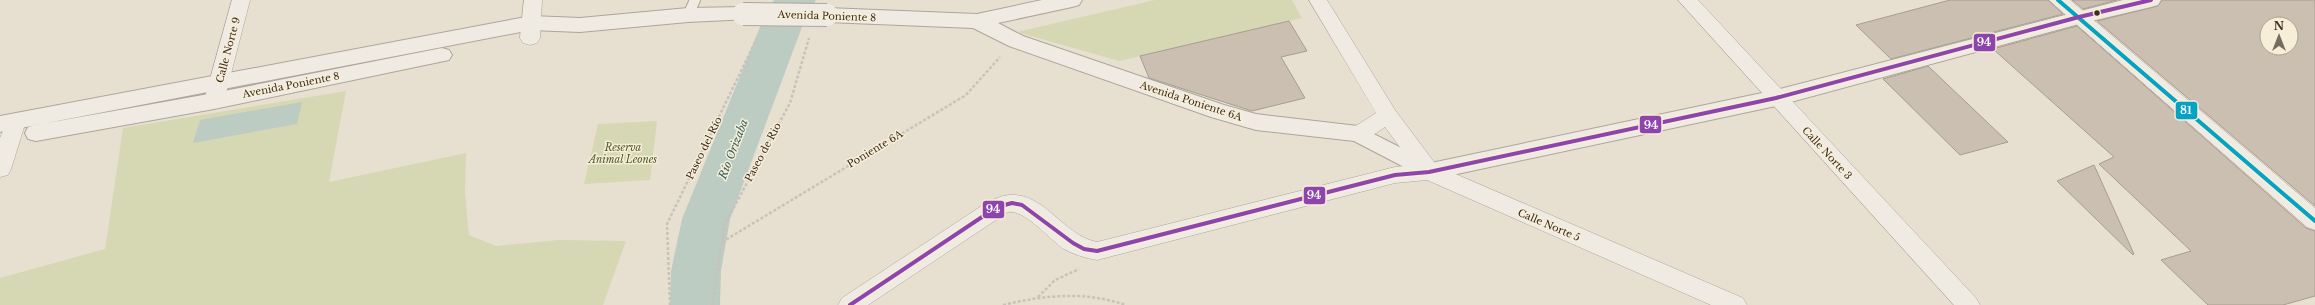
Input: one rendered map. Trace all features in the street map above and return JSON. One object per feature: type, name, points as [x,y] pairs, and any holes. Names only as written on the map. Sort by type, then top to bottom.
[{"type":"street","name":"Calle Norte 9","points":[[217,91],[241,0]]},
{"type":"street","points":[[531,30],[533,0]]},
{"type":"street","name":"Avenida Poniente 8","points":[[6,131],[531,30],[580,25],[692,8],[744,14],[827,15],[977,21],[1072,0]]},
{"type":"street","points":[[1318,0],[1388,115],[1429,172]]},
{"type":"street","name":"Calle Norte 3","points":[[1687,0],[1968,305]]},
{"type":"street","points":[[2058,0],[2315,221]]},
{"type":"street","points":[[850,305],[997,207],[1011,203],[1025,206],[1074,245],[1085,251],[1097,251],[1394,175],[1429,172],[1776,98],[2079,17],[2151,0]]},
{"type":"street","name":"Avenida Poniente 6A","points":[[977,21],[1016,41],[1219,112],[1256,122],[1358,134],[1429,172]]},
{"type":"street","points":[[1358,134],[1388,115]]},
{"type":"street","points":[[0,169],[6,131]]},
{"type":"street","name":"Calle Norte 5","points":[[1429,172],[1734,305]]},
{"type":"path","name":"Paseo del Río","points":[[670,305],[667,224],[759,35]]},
{"type":"path","name":"Paseo de Rio","points":[[712,305],[725,224],[790,103],[810,35]]},
{"type":"path","name":"Poniente 6A","points":[[722,242],[966,95],[1016,41]]},
{"type":"path","points":[[1037,297],[1055,280],[1076,271],[1097,251]]},
{"type":"path","points":[[1003,305],[1037,297],[1081,294],[1116,301],[1126,305]]},
{"type":"green space","points":[[1155,0],[1292,0],[1302,18],[1119,61],[1017,32]]},
{"type":"green space","points":[[346,91],[329,182],[466,153],[465,193],[469,235],[496,246],[559,240],[626,241],[603,305],[0,305],[0,278],[105,249],[123,128]]},
{"type":"green space","name":"Reserva Animal Leones","points":[[657,121],[650,180],[584,184],[598,124]]},
{"type":"shaded area","points":[[302,102],[297,124],[193,143],[200,120]]},
{"type":"building","points":[[1950,0],[2048,0],[2063,14],[1891,59],[1856,25]]},
{"type":"building","points":[[2072,0],[2117,0],[2083,9]]},
{"type":"building","points":[[2162,0],[2315,0],[2315,206],[2097,21],[2158,6]]},
{"type":"building","points":[[1289,21],[1307,51],[1281,57],[1305,98],[1252,111],[1149,78],[1140,56]]},
{"type":"building","points":[[2077,26],[2306,228],[2315,231],[2315,296],[2283,305],[2208,305],[2161,260],[2191,251],[2099,164],[2114,157],[1993,49]]},
{"type":"building","points":[[1928,66],[2008,142],[1960,155],[1883,79]]},
{"type":"building","points":[[2094,165],[2134,254],[2133,255],[2057,181]]},
{"type":"waterway","name":"Río Orizaba","points":[[695,305],[696,271],[706,219],[781,27],[795,0]]},
{"type":"transit line","name":"81","points":[[2058,0],[2315,221]]},
{"type":"transit line","name":"94","points":[[850,305],[997,207],[1008,203],[1022,205],[1042,218],[1062,236],[1073,243],[1084,249],[1097,251],[1395,175],[1429,172],[1776,98],[2079,17],[2151,0]]}]
